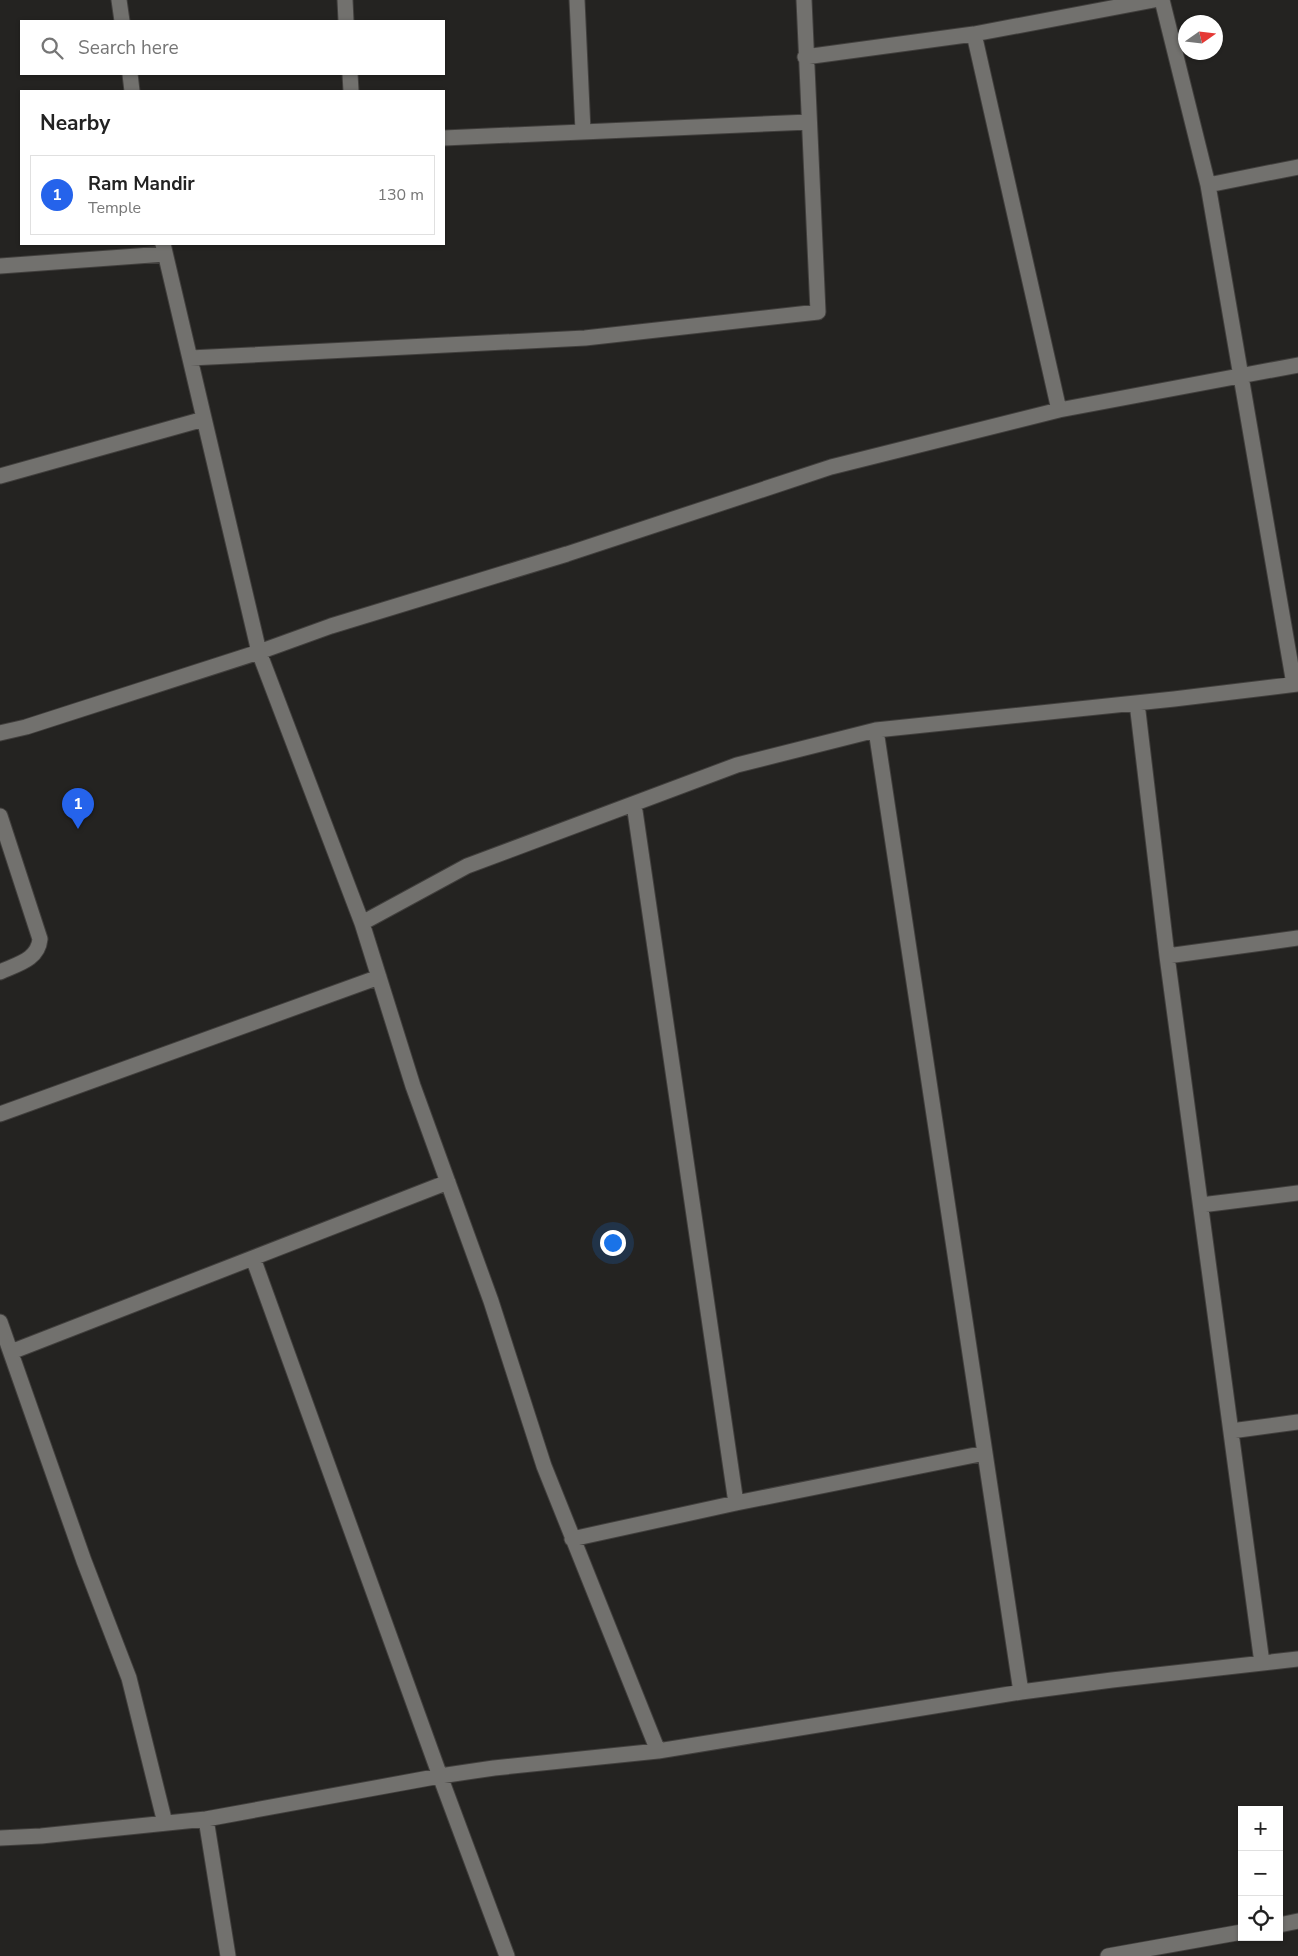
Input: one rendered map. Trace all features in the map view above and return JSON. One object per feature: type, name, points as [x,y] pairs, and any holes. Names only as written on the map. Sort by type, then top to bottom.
[{"type":"street","points":[[119,0],[122,20]]},
{"type":"street","points":[[345,0],[346,20]]},
{"type":"street","points":[[577,0],[583,131]]},
{"type":"street","points":[[190,358],[585,338],[818,312],[805,57],[804,0]]},
{"type":"street","points":[[805,57],[974,34],[1154,0]]},
{"type":"street","points":[[362,923],[467,866],[737,765],[876,730],[1296,684],[1208,185],[1162,0]]},
{"type":"street","points":[[974,34],[1059,410]]},
{"type":"street","points":[[130,75],[132,90]]},
{"type":"street","points":[[350,75],[351,90]]},
{"type":"street","points":[[445,138],[809,122]]},
{"type":"street","points":[[1208,185],[1298,167]]},
{"type":"street","points":[[0,266],[164,249],[259,652],[362,923],[413,1086],[491,1301],[544,1466],[658,1751]]},
{"type":"street","points":[[0,733],[26,727],[259,652],[331,626],[567,554],[831,467],[1059,410],[1298,365]]},
{"type":"street","points":[[0,476],[204,419]]},
{"type":"street","points":[[1137,702],[1167,956],[1262,1663]]},
{"type":"street","points":[[876,730],[1021,1692]]},
{"type":"street","points":[[634,804],[736,1503]]},
{"type":"street","points":[[0,816],[40,939],[39,949],[31,958],[0,972]]},
{"type":"street","points":[[1167,956],[1298,938]]},
{"type":"street","points":[[0,1114],[379,977]]},
{"type":"street","points":[[11,1352],[448,1182]]},
{"type":"street","points":[[1200,1205],[1298,1193]]},
{"type":"street","points":[[253,1258],[507,1956]]},
{"type":"street","points":[[0,1322],[84,1561],[129,1678],[165,1823]]},
{"type":"street","points":[[1231,1431],[1298,1422]]},
{"type":"street","points":[[572,1539],[736,1503],[985,1453]]},
{"type":"street","points":[[0,1838],[42,1836],[206,1819],[440,1776],[494,1768],[658,1751],[1021,1692],[1298,1659]]},
{"type":"street","points":[[206,1819],[228,1956]]},
{"type":"street","points":[[1283,1924],[1298,1921]]},
{"type":"street","points":[[1108,1956],[1238,1933]]},
{"type":"place","name":"Ram Mandir","points":[[78,829]]}]
